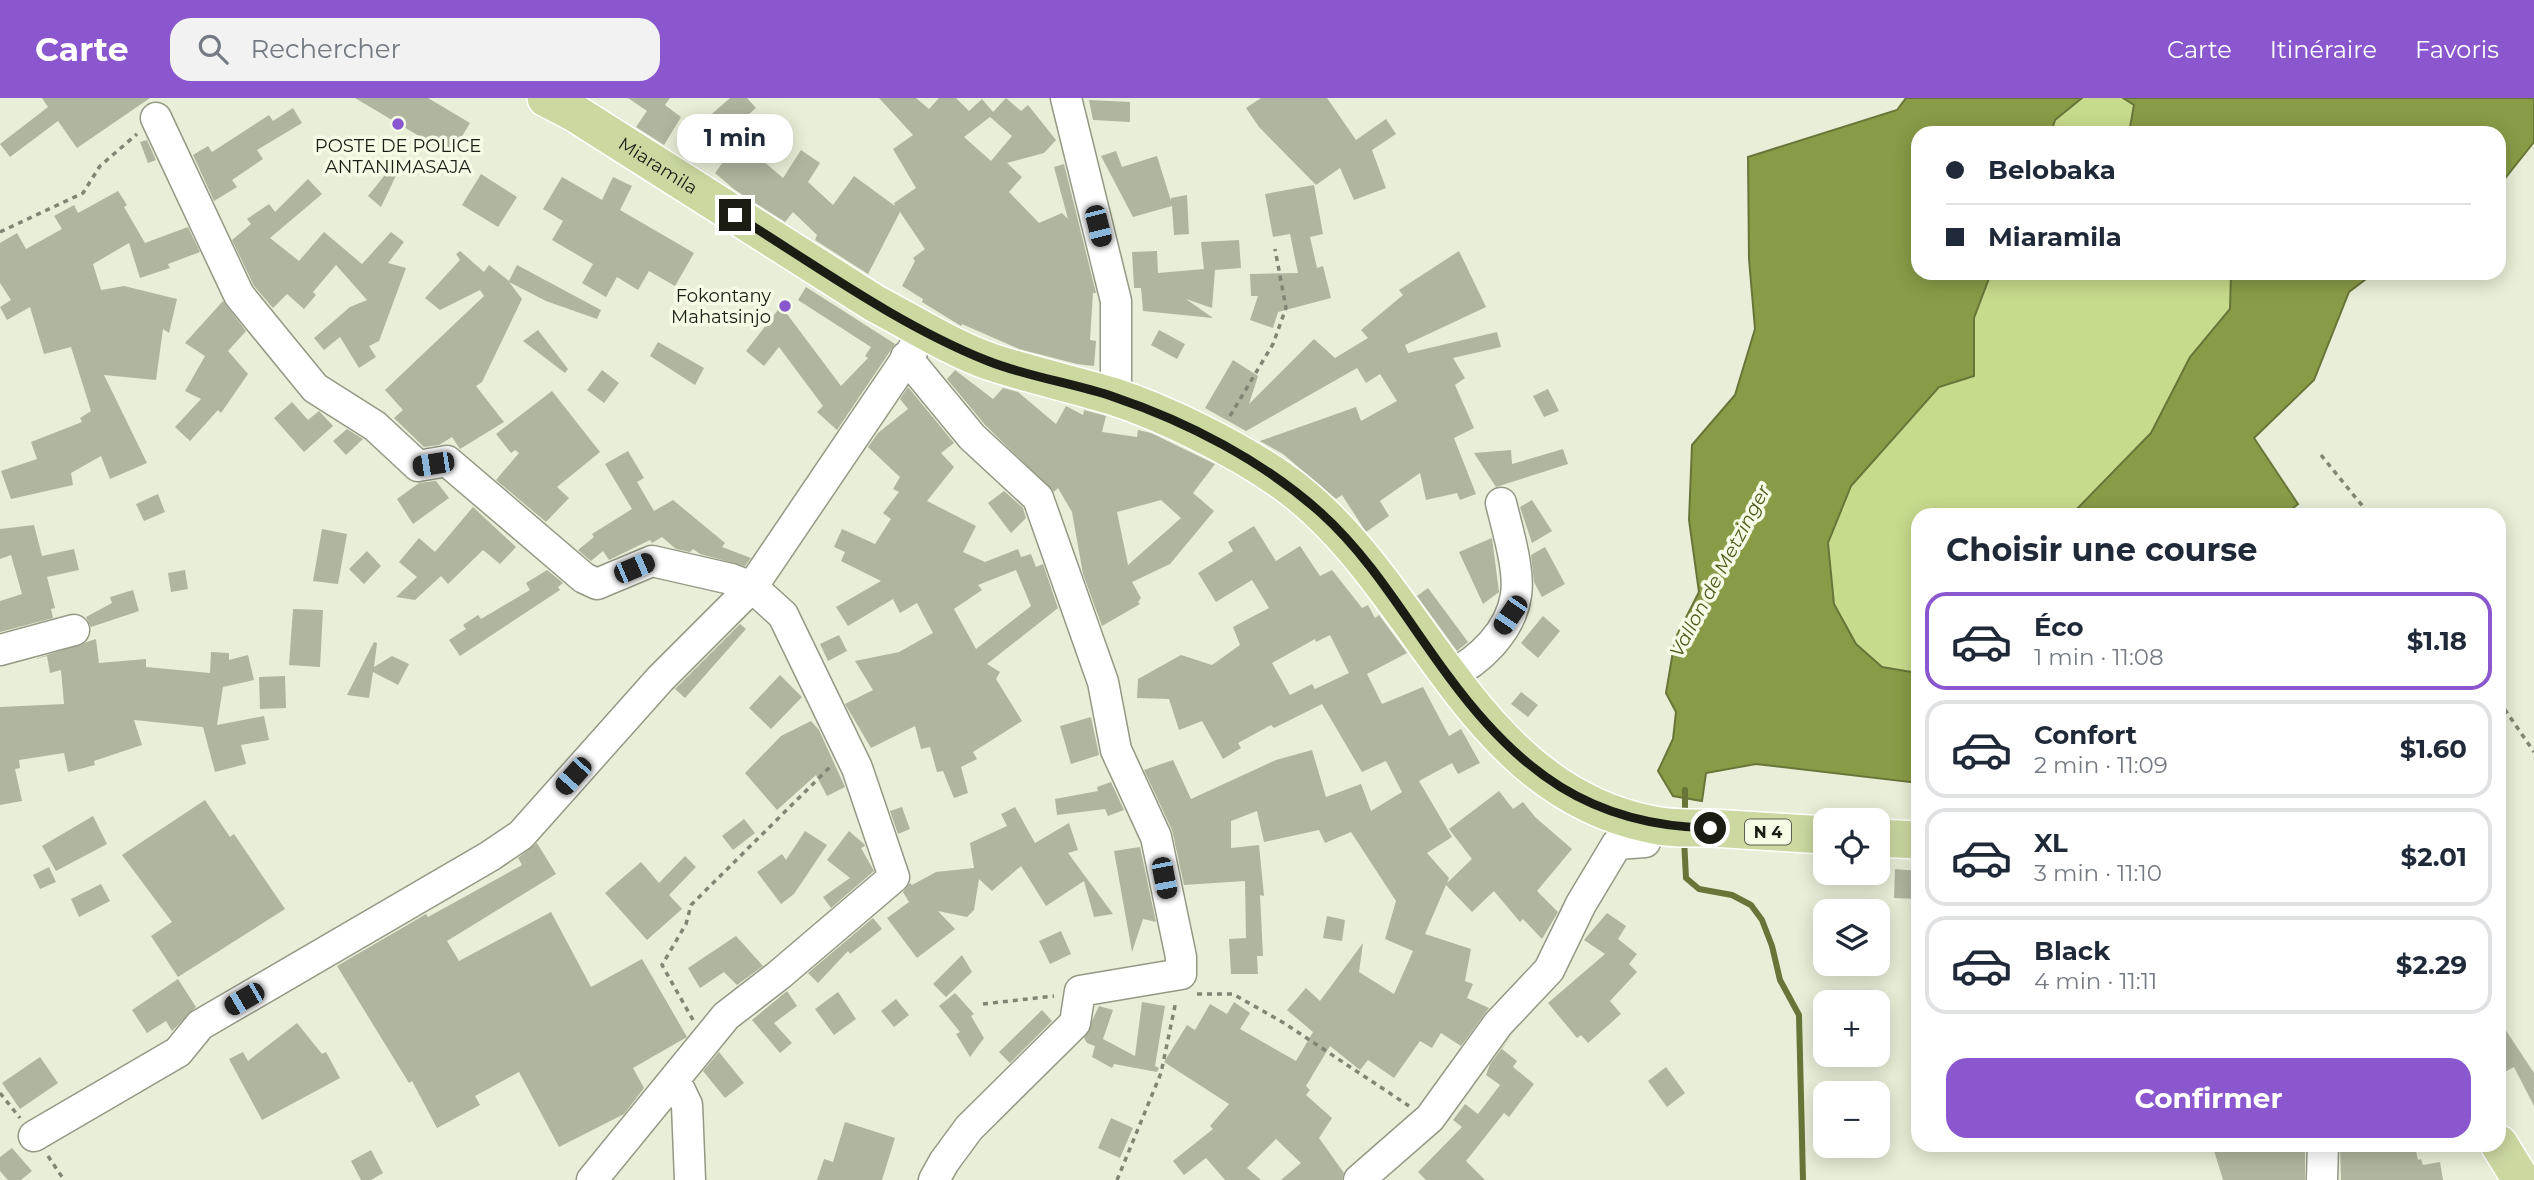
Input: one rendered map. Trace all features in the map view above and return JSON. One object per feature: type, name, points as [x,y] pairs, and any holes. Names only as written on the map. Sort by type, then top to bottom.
[{"type":"main road","name":"Miaramila","points":[[567,103],[874,303],[916,344],[989,361],[1116,397],[1215,442],[1282,481],[1323,514],[1381,579],[1477,714],[1538,771],[1568,792],[1606,812],[1652,825]]},
{"type":"main road","name":"N 4","points":[[1652,825],[1813,834]]},
{"type":"main road","points":[[1890,839],[1911,840]]},
{"type":"main road","points":[[2504,1152],[2521,1180]]},
{"type":"street","points":[[1066,98],[1116,301],[1116,397]]},
{"type":"street","points":[[156,118],[239,295],[315,388],[375,426],[418,466],[447,461],[584,578],[597,584],[652,561],[731,579],[752,587],[783,615],[853,759],[894,877],[726,1016],[593,1180]]},
{"type":"street","points":[[34,1136],[178,1052],[200,1025],[491,856],[521,835],[660,679],[752,587],[916,344],[972,437],[1038,498],[1103,682],[1116,750],[1156,837],[1181,957],[1179,984],[1080,991],[1075,1023],[969,1128],[934,1180]]},
{"type":"street","points":[[1448,676],[1464,668],[1486,651],[1510,615],[1517,594],[1510,538],[1501,503]]},
{"type":"street","points":[[0,650],[74,630]]},
{"type":"street","points":[[1359,1180],[1430,1118],[1498,1024],[1549,970],[1581,904],[1617,844],[1645,842],[1652,825]]},
{"type":"street","points":[[675,1080],[687,1105],[690,1180]]},
{"type":"street","points":[[2322,1180],[2323,1152]]},
{"type":"path","points":[[0,232],[83,192],[100,166],[156,118]]},
{"type":"path","points":[[1215,442],[1273,344],[1286,308],[1275,249]]},
{"type":"path","points":[[2321,455],[2364,508]]},
{"type":"path","points":[[2506,711],[2534,752]]},
{"type":"path","points":[[705,1042],[662,965],[686,924],[691,905],[833,764],[853,759]]},
{"type":"path","points":[[1117,1180],[1161,1073],[1179,984],[1233,994],[1430,1118]]},
{"type":"path","points":[[983,1004],[1080,991]]},
{"type":"shaded area","points":[[2082,98],[2123,98],[2134,105],[2130,126],[2053,126],[2055,120]]},
{"type":"shaded area","points":[[1988,280],[2231,280],[2230,309],[2190,357],[2151,433],[2079,508],[1911,508],[1911,672],[1882,667],[1856,644],[1834,604],[1828,543],[1851,486],[1939,387],[1974,376],[1974,318]]},
{"type":"water","points":[[1906,98],[2082,98],[2055,120],[2053,126],[1911,126],[1911,280],[1988,280],[1974,318],[1974,376],[1939,387],[1851,486],[1828,543],[1834,604],[1856,644],[1882,667],[1911,672],[1911,782],[1756,764],[1706,773],[1702,801],[1673,796],[1658,771],[1673,739],[1676,712],[1666,693],[1675,639],[1699,592],[1689,520],[1692,445],[1735,395],[1755,329],[1749,259],[1748,157],[1897,110]]},
{"type":"water","points":[[2123,98],[2534,98],[2534,142],[2506,177],[2506,126],[2130,126],[2134,105]]},
{"type":"water","points":[[2231,280],[2365,280],[2349,292],[2314,380],[2254,438],[2298,504],[2293,508],[2078,508],[2151,433],[2190,357],[2230,309]]},
{"type":"building","points":[[42,98],[150,98],[77,148],[58,121],[10,157],[0,144],[48,107]]},
{"type":"building","points":[[355,98],[428,98],[470,123],[451,155]]},
{"type":"building","points":[[628,98],[670,98],[665,105],[681,117],[664,145],[636,127],[647,111]]},
{"type":"building","points":[[730,98],[747,98],[756,108],[739,123],[763,142],[754,153],[783,178],[801,150],[820,163],[808,182],[833,205],[854,176],[895,206],[894,203],[916,188],[893,149],[913,135],[879,98],[916,98],[929,109],[939,98],[956,98],[969,111],[982,99],[993,112],[1006,98],[1021,111],[1028,105],[1056,140],[1044,153],[1007,163],[1022,177],[1009,192],[1039,223],[1062,213],[1068,219],[1054,167],[1064,164],[1096,293],[1093,293],[1090,340],[1096,341],[1094,366],[1019,349],[962,324],[961,326],[922,302],[923,299],[902,286],[915,261],[913,258],[925,249],[900,212],[868,274],[815,240],[817,235],[793,212],[785,222],[735,190],[715,173],[732,150],[697,127]],"holes":[[[990,117],[1012,136],[991,161],[964,137]]]},
{"type":"building","points":[[1261,98],[1327,98],[1356,140],[1386,119],[1396,134],[1372,150],[1386,188],[1354,200],[1340,168],[1316,185],[1259,127],[1246,108]]},
{"type":"building","points":[[1089,100],[1130,102],[1130,122],[1093,120]]},
{"type":"building","points":[[293,108],[302,123],[257,150],[263,159],[232,180],[237,187],[214,201],[193,155],[208,146],[212,152],[269,115],[273,121]]},
{"type":"building","points":[[147,140],[156,160],[148,163],[140,142]]},
{"type":"building","points":[[1116,151],[1122,167],[1157,156],[1171,201],[1171,198],[1187,195],[1189,234],[1174,235],[1172,206],[1133,217],[1101,156]]},
{"type":"building","points":[[397,160],[402,163],[381,207],[368,196]]},
{"type":"building","points":[[481,174],[517,197],[498,227],[462,205]]},
{"type":"building","points":[[562,177],[602,200],[613,177],[632,186],[620,210],[694,253],[675,286],[649,271],[638,290],[617,277],[606,297],[582,283],[593,264],[552,240],[563,221],[543,209]]},
{"type":"building","points":[[308,179],[322,194],[270,238],[299,261],[324,232],[362,264],[391,232],[404,242],[388,263],[406,268],[379,341],[369,346],[376,357],[359,368],[340,337],[324,350],[314,338],[350,307],[367,300],[336,265],[313,292],[316,295],[304,309],[287,294],[273,308],[254,286],[232,240],[251,224],[247,219],[269,204],[275,212]]},
{"type":"building","points":[[1314,185],[1323,234],[1310,237],[1317,268],[1323,266],[1331,298],[1278,312],[1273,328],[1250,320],[1258,296],[1251,296],[1250,274],[1298,273],[1290,234],[1273,237],[1265,194]]},
{"type":"building","points":[[118,191],[145,243],[188,227],[200,252],[168,264],[170,268],[140,278],[129,243],[93,264],[101,290],[124,286],[177,299],[169,333],[163,329],[156,380],[104,375],[147,463],[110,479],[101,456],[71,473],[73,485],[11,499],[1,471],[37,459],[31,442],[82,422],[80,418],[91,411],[71,347],[44,354],[30,307],[7,320],[0,307],[11,300],[0,283],[0,243],[17,233],[26,249],[62,229],[54,216],[74,205],[78,213]]},
{"type":"building","points":[[1239,240],[1241,268],[1215,270],[1212,308],[1186,299],[1213,318],[1143,311],[1141,288],[1134,288],[1132,252],[1157,251],[1158,273],[1204,269],[1201,242]]},
{"type":"building","points":[[460,251],[484,272],[489,265],[509,281],[517,265],[601,310],[597,319],[546,301],[509,282],[522,299],[482,382],[476,386],[504,422],[460,449],[452,437],[439,445],[424,447],[394,418],[403,410],[385,390],[484,296],[480,290],[440,310],[425,298],[460,260],[456,254]]},
{"type":"building","points":[[1459,251],[1486,307],[1405,345],[1408,353],[1497,332],[1501,347],[1453,358],[1465,378],[1455,385],[1474,428],[1454,438],[1476,494],[1460,500],[1457,493],[1426,500],[1420,473],[1380,501],[1389,516],[1366,532],[1342,495],[1336,499],[1283,454],[1260,441],[1356,407],[1361,421],[1397,401],[1380,374],[1366,383],[1357,368],[1246,431],[1205,408],[1233,360],[1258,376],[1249,404],[1314,339],[1335,358],[1368,338],[1361,330],[1403,295],[1399,290]]},
{"type":"building","points":[[806,287],[895,344],[837,430],[817,412],[823,406],[779,347],[764,366],[746,351],[781,306],[841,386],[868,358],[865,356],[871,347],[798,300]]},
{"type":"building","points":[[223,301],[246,331],[228,351],[248,374],[221,413],[218,410],[190,441],[175,427],[201,399],[185,391],[205,356],[185,343]]},
{"type":"building","points":[[538,330],[568,369],[565,373],[523,341]]},
{"type":"building","points":[[1159,330],[1185,344],[1177,359],[1151,345]]},
{"type":"building","points":[[658,342],[704,368],[695,385],[650,356]]},
{"type":"building","points":[[602,370],[619,383],[604,403],[587,390]]},
{"type":"building","points":[[955,370],[993,399],[1003,388],[1018,392],[1056,424],[1066,406],[1083,415],[1084,410],[1106,416],[1102,432],[1137,437],[1138,430],[1151,433],[1215,464],[1193,493],[1214,511],[1170,564],[1132,582],[1141,598],[1138,602],[1140,604],[1102,626],[1083,574],[1072,512],[1058,488],[1054,492],[985,425],[947,379]],"holes":[[[1161,500],[1181,518],[1128,565],[1117,512]]]},
{"type":"building","points":[[908,387],[954,443],[941,453],[954,467],[927,501],[976,526],[963,552],[985,562],[1018,549],[1021,557],[1031,554],[1036,567],[1043,564],[1058,608],[987,664],[1000,672],[996,679],[1022,721],[973,752],[977,759],[961,767],[968,793],[954,798],[943,771],[937,772],[930,747],[921,749],[915,726],[871,748],[845,704],[873,690],[855,661],[899,652],[933,633],[917,603],[900,613],[893,599],[848,626],[836,607],[881,581],[841,561],[845,552],[834,547],[842,529],[875,544],[891,519],[883,513],[899,492],[893,489],[900,477],[868,447],[878,433],[908,409],[900,399]],"holes":[[[1016,570],[1031,606],[976,649],[954,609],[982,590],[978,585]]]},
{"type":"building","points":[[1548,389],[1559,411],[1544,417],[1533,396]]},
{"type":"building","points":[[552,391],[600,452],[557,487],[569,498],[546,522],[496,480],[519,453],[515,450],[511,453],[496,434]]},
{"type":"building","points":[[292,402],[308,420],[319,411],[333,426],[304,452],[274,418]]},
{"type":"building","points":[[347,429],[363,439],[346,455],[333,441]]},
{"type":"building","points":[[1563,449],[1568,464],[1496,487],[1474,453],[1511,450],[1512,464]]},
{"type":"building","points":[[628,451],[644,478],[637,482],[654,511],[673,500],[725,543],[722,547],[751,558],[745,566],[700,554],[693,549],[690,552],[676,549],[662,537],[609,560],[603,551],[591,561],[578,550],[594,537],[592,534],[632,509],[605,464]]},
{"type":"building","points":[[436,481],[449,498],[413,524],[397,499],[419,483]]},
{"type":"building","points":[[1004,491],[1023,508],[1026,518],[1011,533],[988,503]]},
{"type":"building","points":[[158,494],[165,512],[144,521],[136,504]]},
{"type":"building","points":[[1532,500],[1552,531],[1532,543],[1520,507]]},
{"type":"building","points":[[473,507],[516,547],[500,564],[483,550],[448,584],[441,576],[415,600],[396,597],[417,577],[399,562],[419,538],[435,552]]},
{"type":"building","points":[[34,525],[42,556],[74,549],[79,570],[47,577],[55,608],[51,609],[53,618],[0,632],[0,601],[22,594],[11,555],[0,559],[0,529]]},
{"type":"building","points":[[1254,526],[1276,561],[1300,546],[1320,576],[1332,570],[1362,608],[1368,605],[1375,618],[1379,615],[1407,653],[1367,674],[1382,704],[1423,687],[1449,736],[1461,729],[1480,763],[1458,774],[1452,763],[1419,781],[1452,837],[1427,853],[1449,878],[1447,883],[1472,859],[1449,829],[1499,791],[1513,809],[1523,802],[1535,817],[1572,849],[1537,891],[1558,912],[1542,939],[1523,919],[1520,922],[1494,891],[1472,912],[1446,885],[1425,934],[1471,949],[1465,981],[1473,984],[1467,998],[1489,1008],[1461,1046],[1441,1033],[1432,1048],[1420,1041],[1394,1078],[1368,1060],[1360,1070],[1330,1046],[1306,1086],[1310,1090],[1306,1095],[1332,1118],[1319,1138],[1344,1173],[1342,1180],[1281,1180],[1301,1163],[1276,1139],[1247,1168],[1261,1180],[1225,1180],[1206,1158],[1184,1175],[1173,1161],[1213,1129],[1210,1126],[1229,1104],[1164,1062],[1187,1025],[1195,1030],[1210,1004],[1227,1014],[1234,1002],[1250,1013],[1240,1029],[1296,1061],[1313,1032],[1287,1010],[1306,988],[1320,1001],[1363,943],[1359,972],[1394,994],[1413,951],[1385,939],[1396,901],[1351,832],[1325,843],[1319,830],[1264,842],[1257,811],[1231,821],[1231,848],[1259,845],[1264,896],[1260,895],[1263,956],[1257,956],[1258,974],[1231,974],[1229,939],[1246,938],[1245,881],[1184,885],[1172,830],[1144,770],[1173,760],[1191,799],[1276,760],[1312,750],[1326,797],[1361,784],[1371,811],[1402,792],[1386,761],[1362,772],[1322,704],[1274,728],[1271,725],[1238,743],[1241,748],[1223,759],[1202,721],[1179,730],[1169,699],[1137,698],[1138,679],[1181,655],[1212,665],[1240,645],[1233,627],[1269,608],[1252,580],[1216,602],[1198,573],[1233,551],[1228,542]],"holes":[[[1330,635],[1349,673],[1315,689],[1312,684],[1290,695],[1272,663],[1315,639],[1316,642]]]},
{"type":"building","points":[[322,529],[347,534],[338,584],[313,581]]},
{"type":"building","points":[[1492,538],[1499,592],[1483,604],[1459,552]]},
{"type":"building","points":[[1545,547],[1565,584],[1542,597],[1534,582],[1531,555]]},
{"type":"building","points":[[367,551],[381,566],[364,584],[349,569]]},
{"type":"building","points":[[185,570],[188,589],[171,592],[168,573]]},
{"type":"building","points":[[547,570],[563,583],[558,587],[560,590],[460,656],[449,640],[466,629],[463,625],[478,615],[481,619],[530,590],[526,583]]},
{"type":"building","points":[[1428,588],[1468,642],[1457,651],[1417,596]]},
{"type":"building","points":[[133,590],[139,611],[91,627],[86,617],[112,603],[110,597]]},
{"type":"building","points":[[293,609],[323,610],[320,667],[289,665]]},
{"type":"building","points":[[1543,616],[1560,631],[1538,658],[1521,643]]},
{"type":"building","points":[[740,624],[746,629],[685,698],[675,689]]},
{"type":"building","points":[[839,635],[847,651],[828,661],[820,644]]},
{"type":"building","points":[[96,639],[99,663],[146,659],[146,667],[210,673],[211,652],[229,653],[229,660],[248,655],[254,680],[223,687],[217,725],[264,716],[269,740],[241,745],[246,764],[215,772],[203,727],[134,720],[142,745],[94,761],[95,765],[68,772],[64,753],[19,760],[20,768],[15,769],[22,801],[0,805],[0,707],[64,704],[61,670],[50,673],[47,656],[35,659]]},
{"type":"building","points":[[374,642],[377,643],[374,667],[392,656],[409,664],[398,685],[373,672],[369,698],[347,695]]},
{"type":"building","points":[[780,675],[802,697],[771,729],[749,708]]},
{"type":"building","points":[[285,676],[286,708],[260,709],[259,677]]},
{"type":"building","points":[[1521,692],[1538,705],[1528,717],[1511,704]]},
{"type":"building","points":[[1091,717],[1099,755],[1071,764],[1060,726]]},
{"type":"building","points":[[811,721],[819,730],[845,787],[827,796],[816,775],[777,810],[745,773],[781,736]]},
{"type":"building","points":[[1111,782],[1124,810],[1108,816],[1105,809],[1057,815],[1055,799],[1098,791],[1097,787]]},
{"type":"building","points":[[205,800],[230,837],[234,834],[285,909],[178,977],[151,936],[172,922],[122,855]]},
{"type":"building","points":[[902,807],[910,829],[898,834],[890,811]]},
{"type":"building","points":[[1015,807],[1035,843],[1069,823],[1078,850],[1068,853],[1113,914],[1094,917],[1084,881],[1046,906],[1021,866],[992,891],[979,879],[974,910],[967,917],[938,911],[955,929],[917,958],[887,918],[909,902],[903,892],[910,883],[912,885],[936,872],[974,868],[970,843],[1007,826],[1001,814]]},
{"type":"building","points":[[93,816],[107,844],[56,871],[42,846]]},
{"type":"building","points":[[744,819],[755,833],[733,850],[722,836]]},
{"type":"building","points":[[805,831],[827,845],[794,894],[781,904],[757,872],[782,854],[786,860]]},
{"type":"building","points":[[849,831],[864,844],[861,848],[874,871],[831,908],[823,897],[850,878],[827,860]]},
{"type":"building","points":[[537,843],[556,874],[447,941],[459,961],[551,912],[591,987],[642,959],[687,1037],[633,1068],[644,1088],[624,1114],[559,1147],[519,1072],[475,1096],[480,1105],[437,1128],[412,1081],[409,1083],[337,966],[426,914],[428,917],[522,865],[518,858]]},
{"type":"building","points":[[1140,847],[1156,922],[1143,919],[1132,952],[1114,851]]},
{"type":"building","points":[[685,856],[696,867],[669,895],[682,909],[647,940],[605,893],[641,862],[659,883]]},
{"type":"building","points":[[49,867],[56,882],[40,889],[33,875]]},
{"type":"building","points":[[1895,869],[1911,870],[1911,899],[1894,898]]},
{"type":"building","points":[[101,884],[110,901],[79,917],[71,899]]},
{"type":"building","points":[[1607,913],[1626,926],[1618,939],[1637,954],[1629,964],[1637,972],[1610,1001],[1621,1014],[1588,1043],[1581,1035],[1577,1038],[1548,1003],[1605,954],[1584,940]]},
{"type":"building","points":[[1327,916],[1345,920],[1342,941],[1323,938]]},
{"type":"building","points":[[873,918],[882,929],[850,954],[848,951],[818,983],[808,973]]},
{"type":"building","points":[[1061,931],[1071,954],[1050,964],[1039,941]]},
{"type":"building","points":[[736,936],[763,966],[737,985],[724,972],[700,988],[688,968]]},
{"type":"building","points":[[962,955],[972,972],[946,997],[933,984]]},
{"type":"building","points":[[178,979],[196,1007],[172,1031],[166,1021],[147,1033],[132,1010]]},
{"type":"building","points":[[787,991],[797,1006],[774,1023],[792,1043],[780,1053],[752,1020]]},
{"type":"building","points":[[838,992],[856,1019],[834,1035],[815,1009]]},
{"type":"building","points":[[955,993],[974,1014],[971,1016],[984,1038],[970,1057],[956,1034],[960,1032],[939,1006]]},
{"type":"building","points":[[896,999],[909,1015],[894,1027],[881,1011]]},
{"type":"building","points":[[1142,1002],[1165,1006],[1155,1066],[1159,1068],[1157,1072],[1114,1064],[1112,1068],[1092,1057],[1095,1046],[1087,1043],[1084,1038],[1099,1006],[1113,1010],[1103,1039],[1135,1056]]},
{"type":"building","points":[[1042,1010],[1052,1021],[1010,1063],[999,1052]]},
{"type":"building","points":[[297,1023],[322,1054],[326,1052],[340,1078],[262,1120],[229,1059],[243,1052],[248,1061]]},
{"type":"building","points":[[1515,1031],[1502,1049],[1517,1061],[1513,1067],[1534,1084],[1509,1117],[1504,1113],[1466,1161],[1485,1180],[1426,1180],[1418,1172],[1462,1127],[1453,1120],[1465,1104],[1478,1114],[1500,1085],[1486,1075],[1490,1064]]},
{"type":"building","points":[[2506,1031],[2534,1073],[2534,1106],[2514,1067],[2506,1071]]},
{"type":"building","points":[[719,1052],[744,1083],[725,1098],[703,1071]]},
{"type":"building","points":[[40,1057],[58,1083],[20,1109],[2,1083]]},
{"type":"building","points":[[1666,1067],[1685,1093],[1667,1107],[1648,1081]]},
{"type":"building","points":[[1111,1118],[1133,1128],[1120,1158],[1098,1148]]},
{"type":"building","points":[[845,1122],[895,1138],[882,1180],[817,1180],[824,1159],[833,1162]]},
{"type":"building","points":[[12,1148],[32,1171],[21,1180],[8,1180],[0,1171],[0,1157]]},
{"type":"building","points":[[371,1150],[383,1173],[371,1180],[361,1180],[351,1161]]},
{"type":"building","points":[[2214,1152],[2305,1152],[2305,1180],[2223,1180]]},
{"type":"building","points":[[2340,1152],[2416,1152],[2423,1165],[2440,1162],[2443,1180],[2341,1180]]},
{"type":"waterway","name":"Vallon de Metzinger","points":[[1685,790],[1685,818]]},
{"type":"waterway","name":"Vallon de Metzinger","points":[[1684,839],[1686,878],[1699,889],[1732,895],[1751,905],[1762,920],[1772,946],[1780,980],[1799,1015],[1803,1180]]},
{"type":"place","name":"POSTE DE POLICE ANTANIMASAJA","points":[[398,124]]},
{"type":"place","name":"Fokontany Mahatsinjo","points":[[785,306]]},
{"type":"route","points":[[735,215],[874,303],[989,361],[1116,397],[1233,450],[1282,481],[1323,514],[1381,579],[1477,714],[1511,749],[1538,771],[1568,792],[1606,812],[1671,828],[1710,828]]}]
